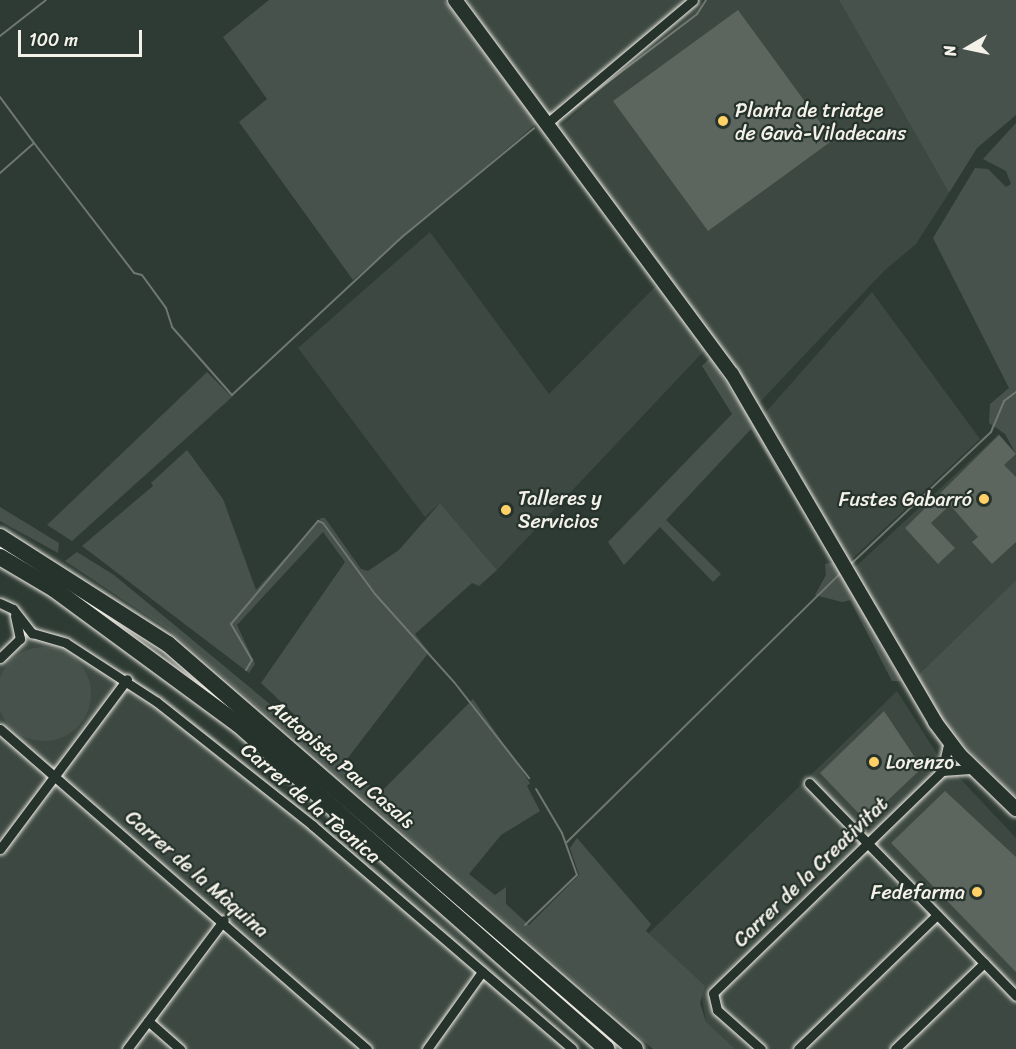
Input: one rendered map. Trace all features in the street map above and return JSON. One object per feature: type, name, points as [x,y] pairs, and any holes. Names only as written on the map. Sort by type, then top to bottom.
[{"type":"highway","name":"Autopista Pau Casals","points":[[0,537],[177,651],[635,1049]]},
{"type":"highway","name":"Autopista Pau Casals","points":[[0,557],[54,589],[238,724],[606,1049]]},
{"type":"main road","points":[[455,0],[739,384],[949,741],[974,769],[1016,809]]},
{"type":"street","points":[[546,124],[693,0]]},
{"type":"street","points":[[0,603],[14,609],[20,639],[0,658]]},
{"type":"street","name":"Carrer de la Tècnica","points":[[14,609],[32,633],[66,643],[127,679],[312,825],[572,1049]]},
{"type":"street","points":[[0,849],[127,679]]},
{"type":"street","name":"Carrer de la Màquina","points":[[0,729],[224,920],[368,1049]]},
{"type":"street","points":[[949,741],[942,771],[974,769]]},
{"type":"street","name":"Carrer de la Creativitat","points":[[761,1049],[712,1002],[717,988],[942,771]]},
{"type":"street","points":[[809,783],[1016,996]]},
{"type":"street","points":[[798,1049],[937,915]]},
{"type":"street","points":[[127,1049],[224,920]]},
{"type":"street","points":[[895,1049],[984,963]]},
{"type":"street","points":[[427,1049],[482,972]]},
{"type":"street","points":[[148,1021],[180,1049]]},
{"type":"shaded area","points":[[269,0],[444,0],[537,123],[353,280],[239,122],[267,99],[223,37]]},
{"type":"shaded area","points":[[466,0],[689,0],[547,116]]},
{"type":"shaded area","points":[[708,0],[839,0],[949,193],[916,244],[884,271],[758,404],[559,128]]},
{"type":"shaded area","points":[[839,0],[1016,0],[1016,115],[977,148],[949,193]]},
{"type":"shaded area","points":[[1016,123],[1016,454],[1005,434],[989,423],[990,404],[1009,388],[933,238],[975,168],[988,169],[1006,187],[1011,184],[1006,171],[983,159]]},
{"type":"shaded area","points":[[430,232],[549,394],[657,285],[705,350],[497,570],[440,503],[425,517],[298,348]]},
{"type":"shaded area","points":[[872,292],[980,439],[850,561],[765,413]]},
{"type":"shaded area","points":[[710,358],[752,422],[792,496],[751,429],[666,520],[721,574],[713,582],[660,527],[624,565],[608,542],[732,414],[702,366]]},
{"type":"shaded area","points":[[207,372],[232,397],[72,541],[47,525]]},
{"type":"shaded area","points":[[999,434],[1016,454],[1016,580],[915,678],[853,569]]},
{"type":"shaded area","points":[[187,450],[223,499],[256,590],[321,518],[325,518],[361,569],[368,571],[399,550],[440,503],[497,570],[479,586],[472,583],[415,634],[429,652],[344,763],[379,794],[473,699],[530,783],[527,786],[540,811],[501,835],[469,874],[495,895],[506,887],[506,904],[529,925],[579,875],[570,848],[577,838],[651,924],[646,931],[705,986],[700,1003],[706,1022],[735,1049],[653,1049],[169,630],[65,561],[77,552],[114,575],[312,739],[315,734],[261,683],[345,562],[323,532],[237,625],[255,664],[249,673],[82,546],[153,486],[151,483]]},
{"type":"shaded area","points":[[0,507],[59,543],[58,553],[0,521]]},
{"type":"shaded area","points":[[835,562],[901,681],[892,681],[850,600],[842,602],[815,595],[826,575],[825,564]]},
{"type":"shaded area","points":[[1016,580],[1015,796],[950,731],[915,678]]},
{"type":"shaded area","points":[[18,624],[32,633],[59,634],[164,697],[452,929],[573,1049],[0,1049],[0,658],[15,646]]},
{"type":"shaded area","points":[[44,647],[62,651],[77,661],[87,676],[91,694],[87,712],[77,727],[62,737],[44,741],[26,737],[11,727],[1,712],[-3,694],[1,676],[11,661],[26,651]]},
{"type":"shaded area","points":[[897,691],[937,754],[1016,838],[1016,1049],[725,1049],[706,1022],[700,983],[648,934]]},
{"type":"building","name":"Planta de triatge de Gavà-Viladecans","points":[[738,10],[833,140],[708,231],[613,101]]},
{"type":"building","name":"Fustes Gabarró","points":[[999,435],[1016,454],[1004,465],[1016,477],[1016,542],[992,564],[972,542],[978,537],[950,505],[931,523],[955,548],[938,564],[905,528]]},
{"type":"building","name":"Lorenzo","points":[[884,711],[922,768],[866,821],[820,773]]},
{"type":"building","name":"Fedefarma","points":[[945,791],[1016,857],[1016,972],[891,843]]},
{"type":"waterway","points":[[0,36],[46,0]]},
{"type":"waterway","points":[[558,120],[697,14],[706,0]]},
{"type":"waterway","points":[[0,97],[34,143]]},
{"type":"waterway","points":[[0,173],[34,143],[134,273],[142,275],[166,308],[172,327],[232,395],[402,237],[534,128]]},
{"type":"waterway","points":[[852,563],[991,432],[1004,401],[1016,392]]},
{"type":"waterway","points":[[246,670],[252,660],[231,624],[318,521],[323,523],[375,594],[454,682],[529,778]]},
{"type":"waterway","points":[[566,843],[841,573]]},
{"type":"waterway","points":[[525,925],[577,875],[562,833],[536,789]]},
{"type":"place","name":"Planta de triatge de Gavà-Viladecans","points":[[723,121]]},
{"type":"place","name":"Fustes Gabarró","points":[[984,499]]},
{"type":"place","name":"Talleres y Servicios","points":[[506,510]]},
{"type":"place","name":"Lorenzo","points":[[874,762]]},
{"type":"place","name":"Fedefarma","points":[[977,892]]}]
